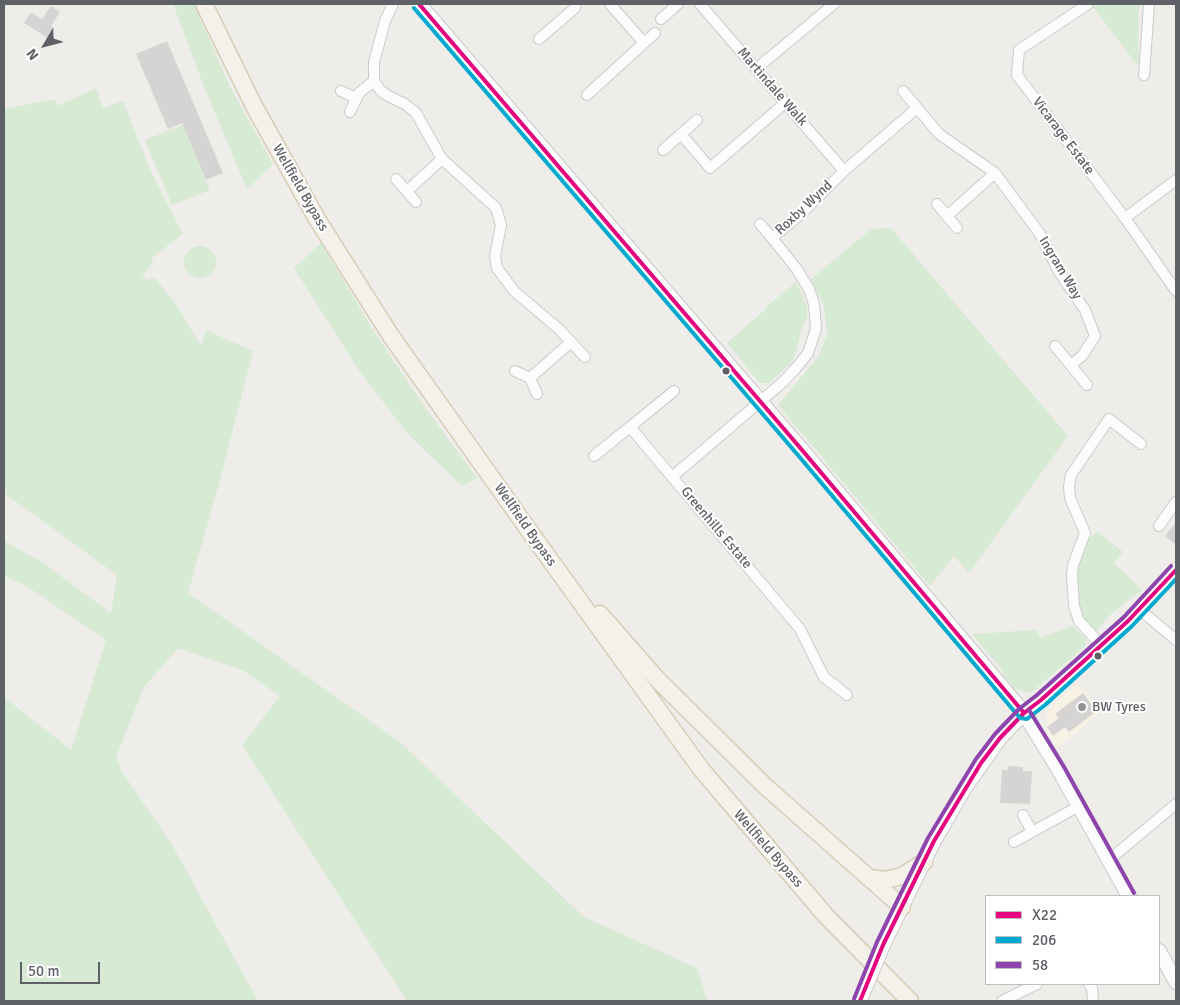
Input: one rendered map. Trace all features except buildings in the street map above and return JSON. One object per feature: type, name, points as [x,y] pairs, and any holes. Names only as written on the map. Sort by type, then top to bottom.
[{"type":"main road","name":"Wellfield Bypass","points":[[204,4],[254,106],[317,219],[391,336],[540,547],[701,769],[826,916],[910,1001]]},
{"type":"main road","points":[[540,547],[678,700],[765,786],[902,908]]},
{"type":"main road","points":[[870,878],[885,880],[902,876],[924,862]]},
{"type":"street","points":[[393,4],[385,21],[374,62],[374,81],[380,90],[405,104],[416,113],[442,159],[496,208],[501,225],[494,256],[505,280],[514,291],[560,330],[585,357]]},
{"type":"street","points":[[419,4],[760,401],[1024,713],[1079,806],[1127,895]]},
{"type":"street","points":[[539,39],[575,8],[576,4]]},
{"type":"street","points":[[610,4],[644,43]]},
{"type":"street","points":[[661,18],[678,4]]},
{"type":"street","name":"Martindale Walk","points":[[700,4],[844,171]]},
{"type":"street","points":[[756,69],[834,4]]},
{"type":"street","name":"Vicarage Estate","points":[[1088,4],[1019,50],[1017,75],[1125,218],[1176,291]]},
{"type":"street","points":[[1144,75],[1149,4]]},
{"type":"street","points":[[586,94],[655,34]]},
{"type":"street","points":[[350,112],[356,98],[364,88],[374,81]]},
{"type":"street","points":[[341,91],[356,98]]},
{"type":"street","name":"Ingram Way","points":[[903,91],[939,134],[995,173],[1040,234],[1059,272],[1085,310],[1095,336],[1082,356],[1071,365]]},
{"type":"street","points":[[681,134],[710,168],[785,102]]},
{"type":"street","name":"Roxby Wynd","points":[[760,401],[796,368],[808,353],[816,329],[814,304],[809,289],[796,268],[772,238],[801,214],[844,171],[917,108]]},
{"type":"street","points":[[663,150],[698,120]]},
{"type":"street","points":[[406,191],[442,159]]},
{"type":"street","points":[[947,216],[995,173]]},
{"type":"street","points":[[396,179],[416,202]]},
{"type":"street","points":[[1125,218],[1176,180]]},
{"type":"street","points":[[937,204],[957,228]]},
{"type":"street","points":[[760,224],[772,238]]},
{"type":"street","points":[[530,378],[571,342]]},
{"type":"street","points":[[1055,346],[1088,384]]},
{"type":"street","points":[[515,371],[530,378],[536,394]]},
{"type":"street","points":[[594,456],[674,391]]},
{"type":"street","name":"Greenhills Estate","points":[[760,401],[672,477],[800,629],[824,677],[847,695]]},
{"type":"street","points":[[1101,645],[1079,621],[1074,606],[1073,564],[1085,532],[1070,498],[1069,486],[1071,475],[1109,420],[1141,444]]},
{"type":"street","points":[[630,427],[672,477]]},
{"type":"street","points":[[1159,526],[1176,502]]},
{"type":"street","points":[[860,1001],[884,945],[924,862],[954,806],[981,763],[1000,738],[1024,713],[1041,700],[1101,645],[1176,570]]},
{"type":"street","points":[[1139,609],[1176,640]]},
{"type":"street","points":[[1109,860],[1176,804]]},
{"type":"street","points":[[1014,842],[1079,806]]},
{"type":"street","points":[[1023,815],[1032,832]]},
{"type":"street","points":[[1160,953],[1176,982]]},
{"type":"street","points":[[1002,1001],[1035,985]]},
{"type":"street","points":[[1090,985],[1092,988],[1093,1001]]},
{"type":"shaded area","points":[[1077,684],[1101,712],[1056,748],[1047,731],[1047,712],[1051,706]]},
{"type":"green space","points":[[173,4],[194,4],[230,87],[273,164],[247,189],[205,89]]},
{"type":"green space","points":[[1098,4],[1142,4],[1139,6],[1138,51],[1140,57],[1138,66],[1093,7]]},
{"type":"green space","points":[[96,88],[103,108],[123,101],[152,174],[183,234],[153,257],[150,267],[142,276],[147,280],[155,278],[175,303],[201,346],[206,330],[253,351],[219,484],[188,593],[400,742],[584,917],[697,968],[707,1001],[407,1001],[242,745],[280,696],[242,670],[178,648],[144,687],[116,757],[122,772],[171,843],[258,1001],[4,1001],[4,697],[71,750],[106,640],[25,585],[4,576],[4,541],[39,560],[111,613],[117,575],[4,493],[4,109],[54,99],[58,106]]},
{"type":"green space","points":[[183,125],[210,190],[172,205],[145,140]]},
{"type":"green space","points":[[891,228],[1068,436],[969,573],[954,556],[930,586],[778,405],[819,356],[827,334],[824,306],[811,279],[871,229]]},
{"type":"green space","points":[[321,243],[375,333],[424,406],[477,478],[462,486],[409,435],[360,372],[294,268]]},
{"type":"green space","points":[[200,246],[212,250],[216,262],[212,274],[200,278],[188,274],[184,262],[188,250]]},
{"type":"green space","points":[[796,282],[807,307],[807,317],[802,327],[795,355],[791,363],[773,380],[768,383],[760,383],[727,343]]},
{"type":"green space","points":[[1097,531],[1123,552],[1114,563],[1142,590],[1111,614],[1095,632],[1083,620],[1077,607],[1074,576],[1079,553]]},
{"type":"green space","points":[[1072,626],[1086,638],[1085,646],[1029,693],[1015,689],[1003,675],[1003,671],[972,634],[1037,630],[1040,638]]},
{"type":"transit line","name":"X22","points":[[419,4],[802,450],[1024,713]]},
{"type":"transit line","name":"206","points":[[414,8],[797,454],[1020,718],[1027,719],[1045,705],[1132,626],[1176,579]]},
{"type":"transit line","name":"58","points":[[854,999],[877,942],[928,838],[976,759],[995,734],[1019,709],[1124,617],[1171,566]]},
{"type":"transit line","name":"X22","points":[[860,1001],[883,945],[934,841],[981,763],[1000,738],[1024,713],[1041,700],[1128,621],[1176,570]]},
{"type":"transit line","name":"58","points":[[1029,710],[1064,767],[1134,893]]},
{"type":"place","name":"BW Tyres","points":[[1082,707]]}]
